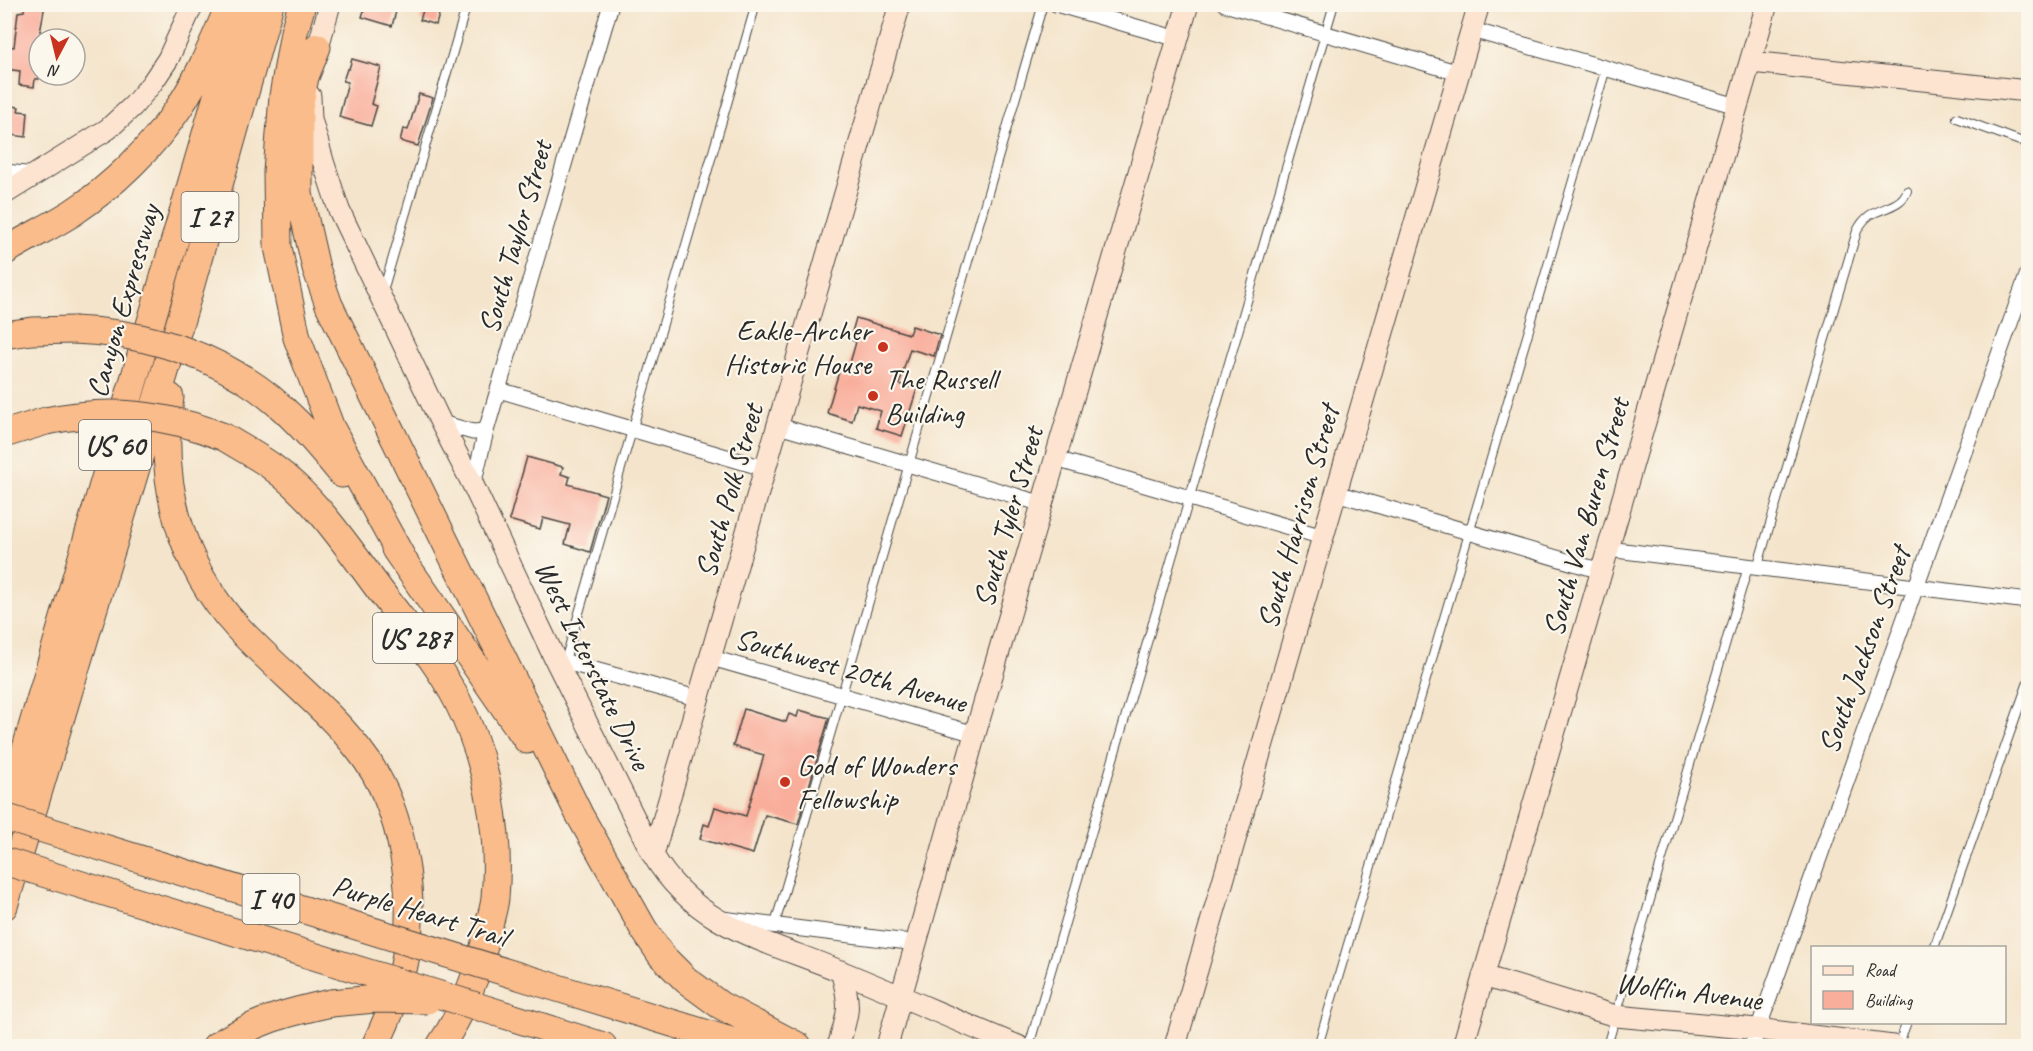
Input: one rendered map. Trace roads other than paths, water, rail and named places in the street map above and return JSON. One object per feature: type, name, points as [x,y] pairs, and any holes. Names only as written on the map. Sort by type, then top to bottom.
[{"type":"highway","points":[[6,251],[73,212],[101,192],[142,152],[180,106],[230,4]]},
{"type":"highway","name":"Canyon Expressway","points":[[4,823],[244,4]]},
{"type":"highway","name":"Canyon Expressway","points":[[4,906],[184,309],[270,4]]},
{"type":"highway","points":[[302,4],[294,32],[283,96],[277,172],[278,247],[297,338],[331,428],[406,565]]},
{"type":"highway","points":[[317,47],[305,77],[298,108],[299,194],[316,268],[329,305],[579,814],[642,928],[661,955],[686,980],[720,1005],[791,1043]]},
{"type":"highway","points":[[184,309],[169,409],[167,453],[176,519],[187,549],[201,579],[238,628],[330,718],[359,750],[376,774],[388,800],[398,832],[407,874],[408,942],[402,975],[390,1016],[375,1047]]},
{"type":"highway","points":[[4,335],[32,331],[74,330],[121,334],[149,340],[203,358],[243,379],[276,402],[316,442],[361,499],[579,814]]},
{"type":"highway","name":"US 287","points":[[4,434],[66,417],[112,413],[182,422],[224,437],[271,466],[325,516],[435,666],[457,699],[480,757],[490,804],[495,850],[495,900],[484,949],[467,1001],[440,1047]]},
{"type":"highway","name":"Purple Heart Trail","points":[[4,817],[747,1047]]},
{"type":"highway","name":"I 40","points":[[4,861],[603,1047]]},
{"type":"highway","points":[[216,1047],[263,1021],[295,1011],[331,1004],[375,999],[428,1000],[476,1006]]},
{"type":"main road","points":[[4,194],[108,129],[133,106],[168,59],[193,4]]},
{"type":"main road","name":"West Interstate Drive","points":[[330,4],[317,47],[310,85],[311,119],[339,210],[653,855],[680,891],[712,918],[759,940],[841,971],[1018,1047]]},
{"type":"main road","name":"South Tyler Street","points":[[887,1047],[975,734],[1188,4]]},
{"type":"main road","name":"South Harrison Street","points":[[1175,1047],[1479,4]]},
{"type":"main road","name":"South Van Buren Street","points":[[1463,1047],[1767,4]]},
{"type":"main road","name":"South Polk Street","points":[[653,855],[767,470],[898,5]]},
{"type":"main road","points":[[1750,62],[2028,91]]},
{"type":"main road","points":[[838,1047],[848,1016],[849,1003],[841,971]]},
{"type":"main road","name":"Wolflin Avenue","points":[[1483,976],[1616,1017],[1755,1038],[1893,1047]]},
{"type":"street","name":"South Taylor Street","points":[[473,485],[486,431],[610,4]]},
{"type":"street","points":[[1056,4],[1178,39]]},
{"type":"street","points":[[1225,4],[1459,73]]},
{"type":"street","points":[[1472,30],[1737,106]]},
{"type":"street","points":[[4,171],[37,175]]},
{"type":"street","name":"South Jackson Street","points":[[1755,1038],[2028,273]]},
{"type":"street","points":[[499,390],[767,470]]},
{"type":"street","points":[[441,423],[473,432],[486,431]]},
{"type":"street","points":[[779,426],[1043,504]]},
{"type":"street","points":[[1056,459],[1323,537]]},
{"type":"street","points":[[1336,493],[1601,571]]},
{"type":"street","points":[[1608,549],[2028,601]]},
{"type":"street","name":"Southwest 20th Avenue","points":[[712,658],[975,734]]},
{"type":"street","points":[[560,660],[700,699]]},
{"type":"street","points":[[712,918],[916,943]]},
{"type":"lane","points":[[381,298],[466,4]]},
{"type":"lane","points":[[560,660],[633,430],[756,4]]},
{"type":"lane","points":[[775,924],[1043,4]]},
{"type":"lane","points":[[1029,1047],[1334,4]]},
{"type":"lane","points":[[1317,1047],[1606,68]]},
{"type":"lane","points":[[1957,118],[2028,144]]},
{"type":"lane","points":[[1607,1047],[1857,231],[1869,216],[1902,200],[1907,191]]},
{"type":"lane","points":[[1935,946],[2028,682]]},
{"type":"lane","points":[[1898,1047],[1907,1024]]},
{"type":"place","name":"Eakle-Archer Historic House","points":[[883,347]]},
{"type":"place","name":"The Russell Building","points":[[873,396]]},
{"type":"place","name":"God of Wonders Fellowship","points":[[785,782]]}]
